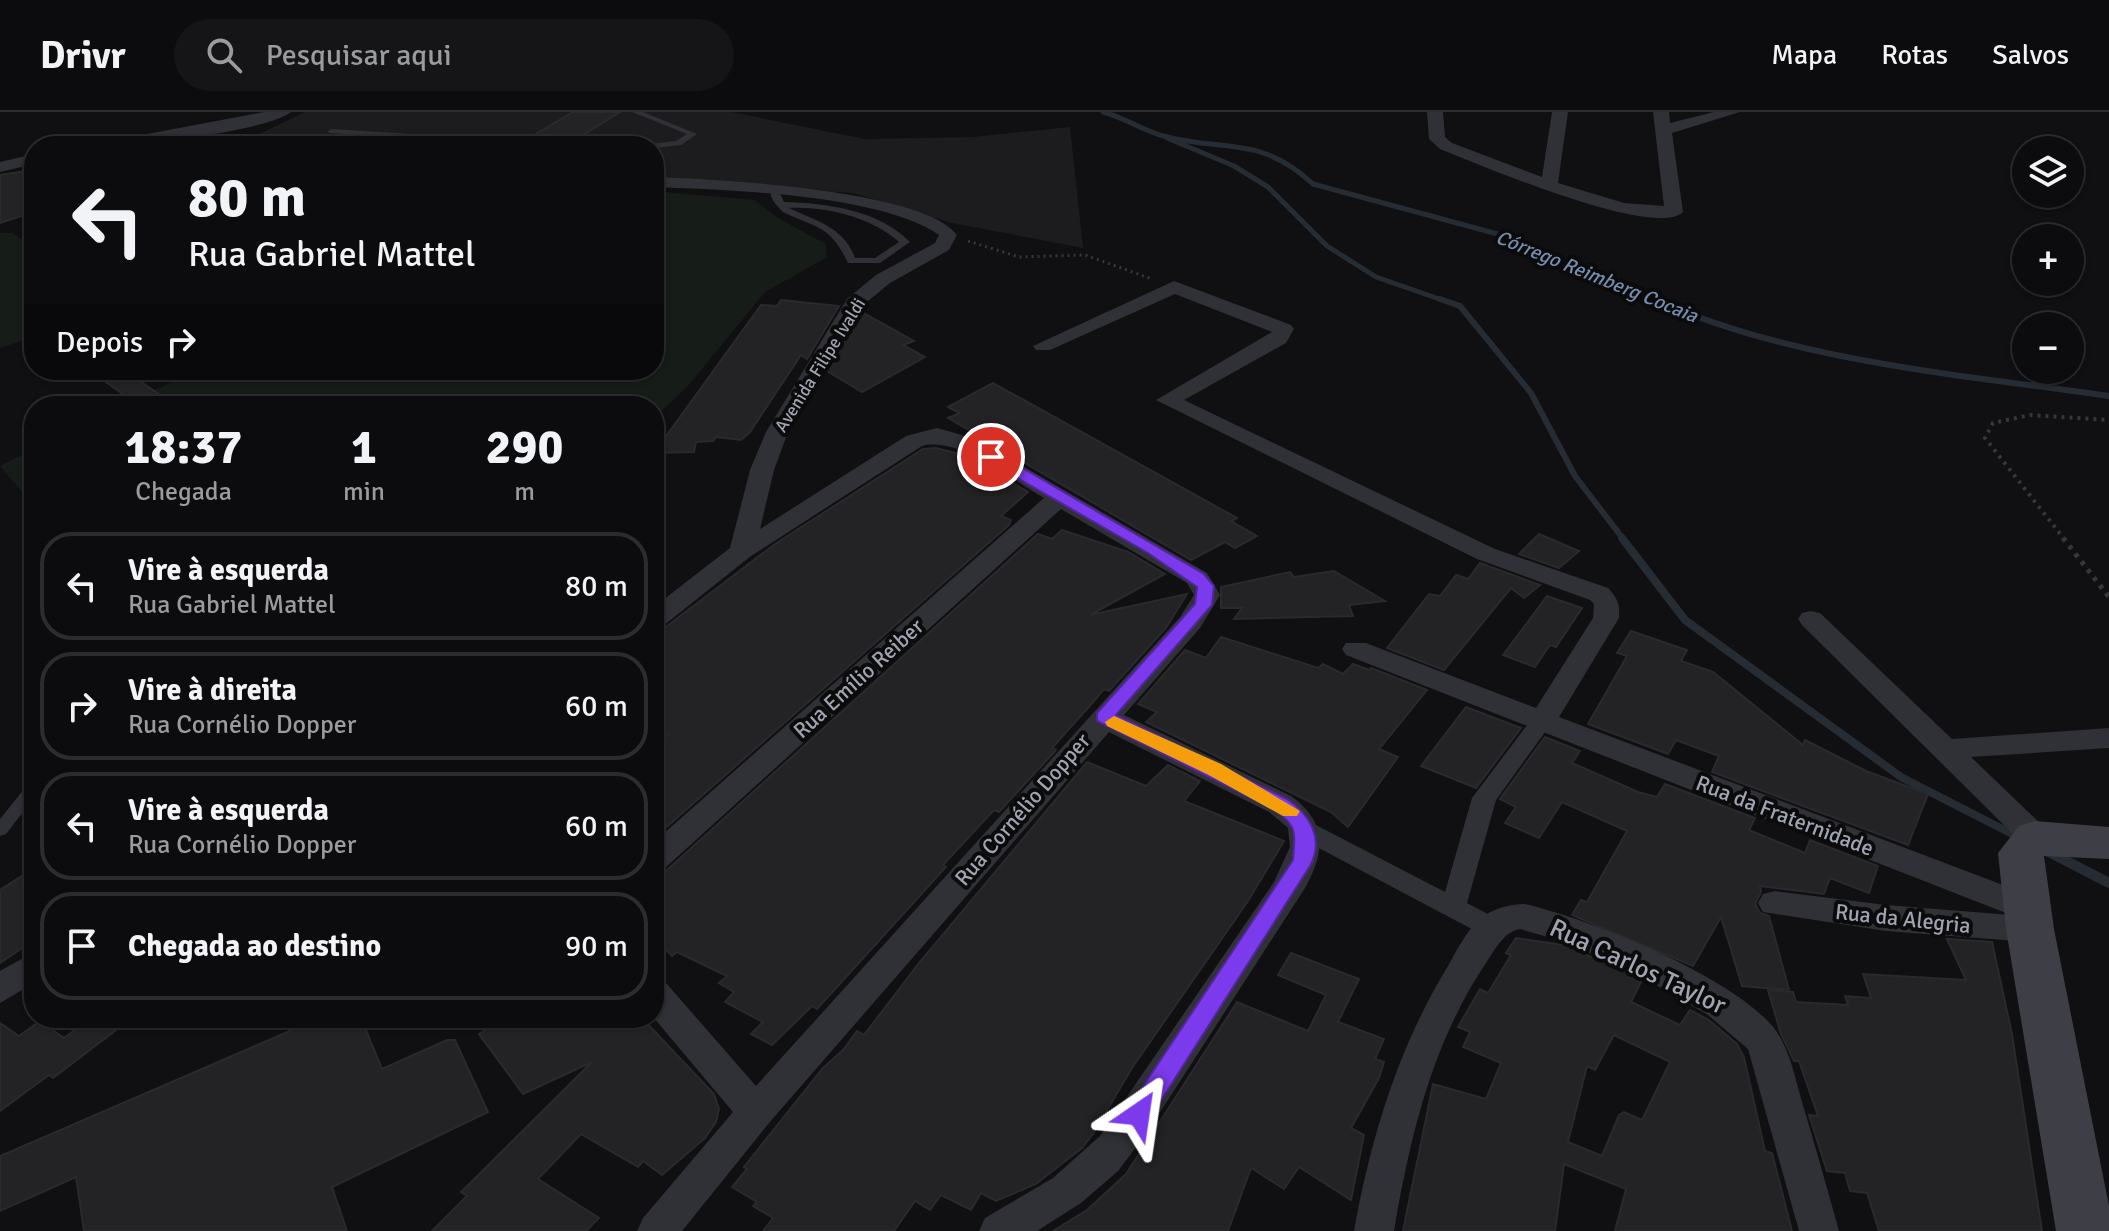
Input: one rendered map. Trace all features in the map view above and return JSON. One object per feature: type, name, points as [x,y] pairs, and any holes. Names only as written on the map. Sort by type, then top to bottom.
[{"type":"main road","points":[[2085,1231],[2029,918],[2029,842],[2109,843]]},
{"type":"street","points":[[1435,112],[1440,142],[1549,185],[1624,208],[1674,212],[1662,121],[1732,112]]},
{"type":"street","points":[[1549,185],[1560,112]]},
{"type":"street","points":[[229,136],[276,114]]},
{"type":"street","points":[[0,167],[24,161]]},
{"type":"street","points":[[664,183],[777,197],[873,204],[941,228],[948,235]]},
{"type":"street","name":"Avenida Filipe Ivaldi","points":[[742,551],[762,470],[777,432],[854,303],[883,279],[934,252],[948,235]]},
{"type":"street","points":[[1043,346],[1174,287],[1284,329],[1279,339],[1167,400],[1486,554],[1592,590],[1603,598],[1608,609],[1606,618],[1542,721],[1484,798],[1453,908]]},
{"type":"street","name":"Rua Cornélio Dopper","points":[[657,1231],[756,1112],[1190,622],[1203,605],[1205,586],[1165,557],[957,438],[925,437],[881,460],[742,551],[664,612]]},
{"type":"street","name":"Rua Emílio Reiber","points":[[664,851],[1061,496]]},
{"type":"street","points":[[1811,619],[1945,749],[2029,842]]},
{"type":"street","name":"Rua da Fraternidade","points":[[1356,649],[2029,918]]},
{"type":"street","points":[[999,1231],[1078,1184],[1106,1156],[1139,1114],[1303,861],[1305,830],[1298,816],[1280,804],[1103,717]]},
{"type":"street","points":[[1945,749],[2109,738]]},
{"type":"street","points":[[1305,830],[1492,928],[1434,1016],[1411,1071],[1374,1231]]},
{"type":"street","name":"Rua da Alegria","points":[[1775,903],[1886,918],[2029,918]]},
{"type":"street","name":"Rua Carlos Taylor","points":[[1492,928],[1503,920],[1518,917],[1569,931],[1713,997],[1752,1025],[1772,1064],[1819,1231]]},
{"type":"street","points":[[0,989],[24,972]]},
{"type":"street","points":[[664,1005],[756,1112]]},
{"type":"lane","points":[[636,112],[693,134],[678,143],[664,145]]},
{"type":"lane","points":[[332,131],[411,136]]},
{"type":"lane","points":[[777,197],[836,209],[895,232],[905,242],[877,261],[851,261],[847,243],[838,234],[809,223],[777,197]]},
{"type":"lane","points":[[0,830],[24,800]]},
{"type":"path","points":[[948,235],[1019,257],[1085,255],[1174,287]]},
{"type":"path","points":[[2109,420],[2008,417],[1993,423],[1985,438],[2109,597]]},
{"type":"shaded area","points":[[305,112],[732,112],[864,139],[973,137],[1070,127],[1083,248],[952,223],[853,193],[664,181],[664,136],[255,136]]},
{"type":"shaded area","points":[[664,192],[755,200],[778,218],[826,244],[826,258],[765,292],[688,386],[664,409],[664,396],[143,396],[175,380],[664,380]]},
{"type":"shaded area","points":[[0,233],[13,233],[24,241],[24,340],[0,348]]},
{"type":"shaded area","points":[[24,454],[24,494],[0,466]]},
{"type":"building","points":[[573,112],[620,112],[581,136],[533,136]]},
{"type":"building","points":[[24,171],[24,215],[0,223],[0,175]]},
{"type":"building","points":[[781,300],[839,306],[807,359],[801,355],[750,432],[741,440],[716,437],[713,441],[696,442],[694,452],[664,453],[664,439],[761,305],[777,306]]},
{"type":"building","points":[[862,312],[914,341],[903,345],[925,357],[862,392],[827,371]]},
{"type":"building","points":[[103,380],[138,380],[162,396],[126,396]]},
{"type":"building","points":[[993,383],[1237,518],[1231,521],[1257,536],[1235,548],[1225,542],[1191,560],[948,418],[960,413],[948,407]]},
{"type":"building","points":[[936,448],[967,456],[1028,492],[1001,516],[1011,520],[1009,525],[664,829],[664,738],[669,734],[664,732],[664,628],[775,544],[923,449]]},
{"type":"building","points":[[1062,530],[1128,552],[1165,574],[1090,615],[1187,594],[1166,628],[1109,691],[1104,689],[1052,748],[1056,750],[999,812],[994,810],[943,865],[946,867],[817,1009],[812,1006],[772,1045],[751,1034],[763,1022],[725,1002],[734,992],[719,983],[727,976],[677,952],[672,956],[664,948],[664,871],[1038,534],[1052,539]]},
{"type":"building","points":[[1539,534],[1579,551],[1559,568],[1519,554]]},
{"type":"building","points":[[1480,563],[1540,585],[1524,598],[1511,588],[1444,670],[1387,648],[1429,594],[1440,596],[1456,575],[1468,579]]},
{"type":"building","points":[[1334,571],[1385,601],[1349,605],[1353,616],[1234,619],[1242,608],[1221,608],[1221,587],[1290,572],[1294,577]]},
{"type":"building","points":[[1547,596],[1582,608],[1556,647],[1550,645],[1535,667],[1503,655]]},
{"type":"building","points":[[1631,631],[1687,650],[1681,661],[1713,672],[1803,745],[1805,740],[1866,771],[1928,794],[1908,845],[1712,772],[1719,756],[1676,740],[1668,754],[1588,724],[1627,656],[1617,653]]},
{"type":"building","points":[[1221,637],[1318,668],[1323,664],[1343,674],[1353,664],[1371,668],[1427,690],[1379,749],[1398,757],[1348,827],[1331,812],[1146,722],[1157,712],[1138,704],[1185,650],[1206,658]]},
{"type":"building","points":[[1466,707],[1521,728],[1476,788],[1421,766]]},
{"type":"building","points":[[1545,737],[1580,751],[1572,763],[1638,792],[1657,797],[1665,784],[1755,818],[1749,830],[1805,853],[1810,840],[1878,866],[1869,893],[1830,878],[1824,894],[1760,886],[1761,892],[1755,904],[1760,913],[1769,916],[1789,990],[1742,986],[1721,917],[1693,966],[1572,915],[1581,900],[1587,902],[1627,831],[1562,802],[1539,838],[1505,823],[1516,807],[1500,799]]},
{"type":"building","points":[[1087,762],[1146,786],[1168,765],[1200,781],[1184,801],[1284,841],[1248,901],[1132,1068],[1093,1134],[1082,1148],[1036,1184],[996,1201],[981,1193],[971,1210],[941,1195],[930,1210],[915,1201],[894,1231],[763,1231],[773,1218],[753,1206],[757,1202],[732,1187],[747,1169],[744,1167],[823,1068],[843,1050],[857,1031],[864,1035],[919,963]]},
{"type":"building","points":[[24,874],[24,947],[0,963],[0,890]]},
{"type":"building","points":[[1516,938],[1564,945],[1642,980],[1631,1002],[1680,1025],[1690,1010],[1709,1020],[1737,1044],[1744,1057],[1765,1151],[1772,1153],[1792,1231],[1615,1231],[1626,1189],[1564,1164],[1555,1231],[1403,1231],[1433,1084],[1486,1099],[1501,1063],[1463,1047],[1470,1032],[1458,1027],[1480,989],[1488,993],[1511,955],[1506,953]],"holes":[[[1614,1035],[1670,1062],[1642,1120],[1624,1112],[1619,1115],[1602,1156],[1568,1142],[1587,1066],[1595,1070]]]},
{"type":"building","points":[[1947,939],[1992,942],[2012,1034],[2042,1231],[1879,1231],[1867,1193],[1850,1191],[1845,1173],[1827,1171],[1809,1115],[1818,1116],[1799,1061],[1794,1061],[1781,1034],[1768,990],[1793,992],[1796,1002],[1848,1005],[1845,996],[1871,998],[1863,974],[1966,980]]},
{"type":"building","points":[[1291,953],[1359,979],[1338,1022],[1384,1039],[1375,1059],[1384,1062],[1379,1078],[1351,1128],[1364,1135],[1351,1200],[1299,1167],[1284,1189],[1251,1168],[1228,1231],[1053,1231],[1087,1210],[1126,1174],[1237,1002],[1308,1031],[1326,995],[1278,975]]},
{"type":"building","points":[[0,1023],[19,1036],[30,1028],[50,1028],[64,1038],[78,1028],[119,1028],[53,1078],[49,1075],[0,1111]]},
{"type":"building","points":[[297,1028],[365,1028],[382,1069],[447,1040],[455,1040],[488,1112],[332,1187],[347,1231],[84,1231],[76,1177],[0,1211],[0,1156]]},
{"type":"building","points":[[489,1028],[651,1028],[714,1094],[719,1109],[716,1122],[705,1138],[662,1175],[643,1161],[638,1167],[581,1134],[538,1179],[599,1218],[586,1231],[432,1231],[467,1196],[461,1192],[592,1062],[523,1094],[479,1034]]},
{"type":"waterway","name":"Córrego Reimberg Cocaia","points":[[1103,112],[1167,137],[1260,152],[1294,169],[1313,184],[1516,239],[1546,257],[1595,271],[1659,301]]},
{"type":"waterway","points":[[1167,138],[1234,166],[1268,187],[1327,246],[1376,277],[1445,301]]},
{"type":"waterway","points":[[1440,299],[1460,306],[1531,393],[1575,476],[1624,540]]},
{"type":"waterway","name":"Córrego Reimberg Cocaia","points":[[1655,299],[1707,320],[1819,351],[1878,363],[2109,396]]},
{"type":"waterway","points":[[1622,538],[1685,620],[1901,777],[2020,838]]},
{"type":"waterway","points":[[2047,851],[2109,883]]},
{"type":"slow traffic","points":[[1114,722],[1214,769],[1290,811]]},
{"type":"route","points":[[991,457],[1154,550],[1198,578],[1205,586],[1207,595],[1203,605],[1190,622],[1103,717],[1280,804],[1298,816],[1305,830],[1303,861],[1139,1114]]}]
